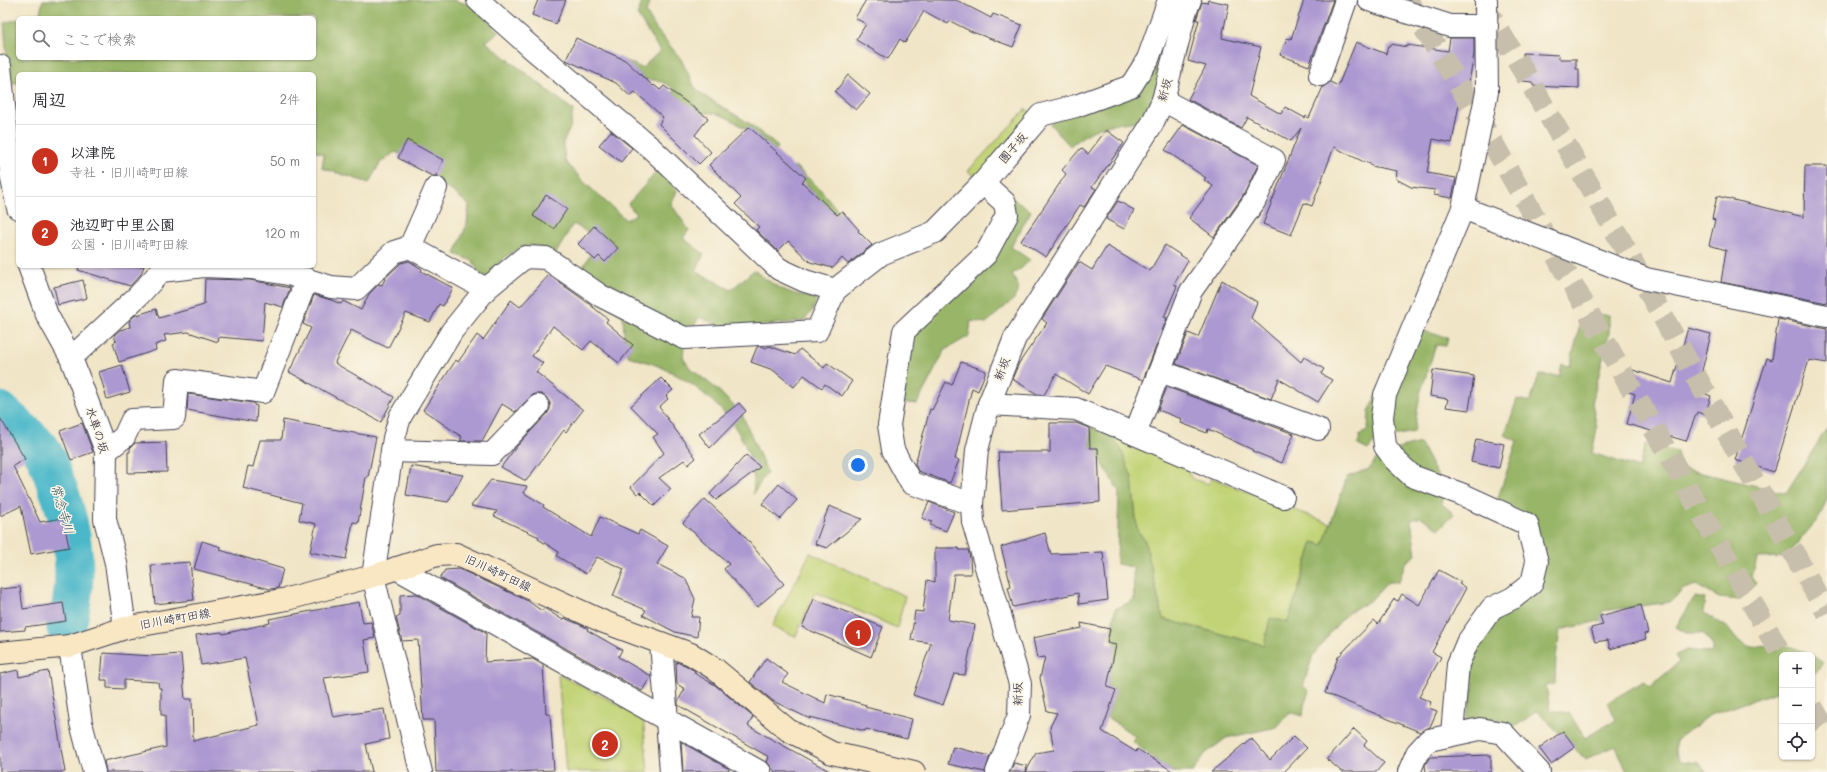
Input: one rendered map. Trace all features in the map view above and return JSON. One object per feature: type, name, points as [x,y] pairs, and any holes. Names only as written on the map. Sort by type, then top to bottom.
[{"type":"main road","name":"旧川崎町田線","points":[[0,653],[70,646],[125,628],[287,599],[373,576],[437,555],[456,554],[604,622],[691,654],[716,669],[788,730],[832,753],[914,772]]},
{"type":"street","points":[[421,772],[373,576],[394,438],[400,417],[452,331],[486,289],[524,257],[546,258],[601,296],[684,338],[817,331],[836,290],[805,281],[779,269],[652,149],[533,49],[478,0]]},
{"type":"street","name":"團子坂","points":[[836,290],[881,254],[935,232],[983,183],[1041,115],[1076,106],[1131,86],[1148,59],[1169,0]]},
{"type":"street","name":"新坂","points":[[997,772],[1019,715],[1020,684],[973,522],[972,504],[977,450],[989,404],[1015,338],[1152,124],[1163,100],[1185,13],[1190,0]]},
{"type":"street","points":[[1320,75],[1346,0]]},
{"type":"street","points":[[1369,0],[1450,26],[1488,26]]},
{"type":"street","points":[[1452,734],[1458,664],[1467,643],[1492,608],[1514,598],[1532,583],[1537,562],[1527,524],[1461,494],[1412,476],[1395,460],[1385,446],[1382,417],[1385,395],[1463,208],[1487,92],[1488,26],[1486,0]]},
{"type":"street","points":[[0,66],[12,174],[16,197]]},
{"type":"street","points":[[1135,434],[1191,291],[1254,202],[1274,160],[1163,100]]},
{"type":"street","points":[[972,504],[911,483],[893,450],[889,425],[904,331],[986,254],[1007,215],[1005,203],[983,183]]},
{"type":"street","points":[[410,247],[436,188]]},
{"type":"street","points":[[1463,208],[1646,279],[1827,316]]},
{"type":"street","points":[[251,268],[288,274],[331,287],[356,289],[394,252],[410,247],[486,289]]},
{"type":"street","name":"水車の坂","points":[[30,268],[47,315],[71,358],[106,451],[105,519],[116,563],[125,628]]},
{"type":"street","points":[[71,358],[139,295],[161,271],[187,268]]},
{"type":"street","points":[[106,451],[124,436],[132,420],[174,418],[177,380],[264,392],[307,279]]},
{"type":"street","points":[[1160,371],[1318,429]]},
{"type":"street","points":[[989,404],[1076,409],[1283,496]]},
{"type":"street","points":[[392,451],[492,454],[538,406]]},
{"type":"street","points":[[396,568],[760,772]]},
{"type":"street","points":[[661,643],[671,772]]},
{"type":"street","points":[[70,646],[81,723],[94,772]]},
{"type":"street","points":[[1409,772],[1416,753],[1429,740],[1480,729],[1503,733],[1539,772]]},
{"type":"green space","points":[[43,0],[453,0],[471,5],[499,31],[486,42],[573,110],[570,128],[563,143],[565,161],[585,183],[626,220],[636,214],[628,204],[659,169],[677,191],[671,204],[689,230],[683,238],[704,254],[696,271],[731,290],[754,270],[776,286],[798,295],[817,298],[812,311],[804,321],[727,329],[699,317],[684,346],[683,358],[690,368],[718,390],[742,414],[767,472],[753,494],[753,473],[748,454],[740,435],[728,418],[698,389],[681,377],[659,366],[628,356],[628,343],[624,337],[623,316],[573,283],[600,239],[573,224],[555,255],[542,248],[533,246],[524,247],[508,255],[483,281],[473,261],[455,254],[467,224],[469,205],[452,191],[433,179],[436,169],[395,152],[380,163],[369,183],[322,168],[324,154],[316,152],[316,72],[16,72],[16,83],[9,83],[4,23],[16,20],[16,60],[316,60],[316,16],[29,16],[40,13]]},
{"type":"green space","points":[[643,0],[651,0],[646,12],[656,29],[681,59],[694,86],[704,96],[749,123],[778,147],[774,152],[749,132],[729,119],[710,113],[701,114],[671,94],[675,89],[666,84],[653,80],[639,81],[619,58],[642,68],[660,51],[637,15]]},
{"type":"green space","points":[[1156,66],[1164,67],[1144,121],[1114,124],[1096,129],[1070,146],[1050,124],[1057,118]]},
{"type":"green space","points":[[1026,109],[1033,114],[976,178],[968,171]]},
{"type":"green space","points":[[795,166],[820,189],[870,249],[861,257],[817,200],[806,183],[791,169]]},
{"type":"green space","points":[[1012,198],[1031,211],[1011,247],[1030,260],[1022,268],[1012,274],[1019,288],[1014,299],[986,323],[971,321],[969,336],[945,350],[917,404],[897,402],[905,333],[991,259]]},
{"type":"green space","points":[[1596,315],[1609,315],[1609,333],[1592,403],[1597,428],[1592,453],[1639,468],[1645,444],[1677,452],[1681,468],[1786,493],[1827,428],[1827,499],[1819,518],[1785,557],[1757,558],[1752,576],[1756,584],[1739,600],[1719,598],[1696,585],[1684,589],[1670,602],[1602,611],[1603,620],[1560,630],[1556,657],[1555,684],[1546,686],[1550,710],[1569,713],[1585,738],[1616,720],[1608,702],[1644,681],[1650,687],[1679,662],[1675,655],[1688,650],[1712,653],[1712,644],[1703,633],[1686,633],[1676,627],[1695,597],[1705,599],[1703,612],[1727,627],[1736,639],[1750,648],[1779,645],[1788,646],[1806,652],[1779,652],[1779,691],[1710,715],[1676,740],[1675,750],[1680,761],[1699,763],[1706,772],[1627,772],[1616,746],[1585,759],[1537,711],[1510,730],[1501,720],[1465,724],[1474,683],[1462,681],[1470,648],[1506,609],[1540,550],[1495,507],[1517,441],[1505,435],[1517,399],[1530,402],[1539,375],[1559,376],[1562,364],[1570,366],[1581,320]]},
{"type":"green space","points":[[1413,328],[1448,338],[1446,346],[1436,345],[1420,394],[1414,432],[1377,439],[1368,450],[1358,445],[1360,435],[1368,430],[1369,412],[1379,387]]},
{"type":"green space","points":[[1091,423],[1107,432],[1121,449],[1132,478],[1137,530],[1145,541],[1163,619],[1264,645],[1270,618],[1288,622],[1313,542],[1323,545],[1347,477],[1369,469],[1380,454],[1420,443],[1445,490],[1441,503],[1454,514],[1439,529],[1421,517],[1411,520],[1416,555],[1405,563],[1399,582],[1388,582],[1371,600],[1349,612],[1313,655],[1303,686],[1309,691],[1304,706],[1303,716],[1290,712],[1277,727],[1226,738],[1205,754],[1193,772],[1171,772],[1132,741],[1135,736],[1104,715],[1114,688],[1107,686],[1115,642],[1110,640],[1115,609],[1134,600],[1133,567],[1117,564],[1119,491],[1098,456],[1091,455]]},
{"type":"green space","points":[[1107,432],[1186,468],[1192,479],[1208,484],[1212,478],[1331,524],[1323,545],[1313,542],[1288,623],[1264,645],[1163,619],[1145,541],[1137,530],[1132,478]]},
{"type":"green space","points":[[810,553],[905,596],[897,628],[815,592],[796,636],[772,627]]},
{"type":"green space","points":[[1815,658],[1823,663],[1815,672]]},
{"type":"green space","points":[[558,674],[643,717],[648,772],[566,772]]},
{"type":"building","points":[[538,0],[566,0],[556,24],[532,15]]},
{"type":"building","points":[[866,0],[956,0],[991,18],[993,14],[1022,25],[1013,47],[970,31],[950,21],[948,24],[924,11],[905,43],[900,39],[888,59],[856,40],[866,24],[855,18]]},
{"type":"building","points":[[1208,0],[1229,4],[1222,38],[1261,47],[1249,96],[1281,114],[1285,107],[1305,118],[1306,116],[1309,118],[1323,87],[1330,82],[1338,86],[1356,42],[1386,54],[1388,46],[1391,46],[1391,44],[1448,51],[1450,38],[1474,38],[1474,54],[1468,88],[1462,87],[1452,143],[1433,139],[1427,173],[1456,178],[1452,198],[1434,195],[1435,190],[1411,187],[1396,179],[1397,171],[1371,166],[1371,164],[1334,147],[1312,206],[1304,203],[1291,235],[1263,224],[1301,128],[1291,141],[1247,117],[1241,128],[1188,99],[1206,66],[1188,61],[1199,20],[1196,20],[1202,2],[1207,3]]},
{"type":"building","points":[[1304,0],[1333,0],[1309,66],[1280,55],[1287,38],[1291,39]]},
{"type":"building","points":[[576,38],[625,60],[653,86],[654,85],[660,90],[664,86],[708,118],[695,135],[711,152],[699,164],[659,124],[663,117],[635,92],[630,96],[616,83],[566,60]]},
{"type":"building","points":[[1523,53],[1559,55],[1559,59],[1576,59],[1576,69],[1579,69],[1579,88],[1533,86],[1533,82],[1522,81]]},
{"type":"building","points":[[848,75],[870,94],[856,110],[835,92]]},
{"type":"building","points":[[1183,125],[1258,165],[1243,196],[1214,237],[1189,218],[1213,186],[1204,180],[1206,178],[1165,150]]},
{"type":"building","points":[[749,127],[806,178],[802,182],[837,215],[842,211],[859,230],[858,231],[872,245],[848,264],[842,258],[833,268],[810,262],[788,241],[778,251],[756,230],[759,227],[735,204],[741,198],[709,165]]},
{"type":"building","points":[[1106,130],[1124,143],[1092,187],[1096,189],[1084,207],[1080,205],[1046,257],[1021,241],[1066,174],[1062,170],[1081,148],[1088,154]]},
{"type":"building","points":[[611,131],[632,148],[621,162],[599,145]]},
{"type":"building","points":[[407,140],[443,160],[436,176],[432,176],[398,158]]},
{"type":"building","points":[[1805,166],[1827,166],[1827,303],[1721,282],[1726,250],[1709,245],[1715,220],[1712,219],[1717,196],[1804,217]]},
{"type":"building","points":[[546,195],[567,209],[554,229],[533,216]]},
{"type":"building","points":[[1118,201],[1134,210],[1124,229],[1106,219]]},
{"type":"building","points":[[594,226],[618,248],[605,262],[599,256],[595,260],[578,244]]},
{"type":"building","points":[[1165,245],[1188,260],[1174,284],[1177,286],[1164,317],[1167,318],[1143,380],[1105,366],[1088,394],[1056,374],[1044,395],[1037,394],[1012,379],[1019,363],[1047,323],[1042,319],[1079,262],[1092,270],[1107,246],[1150,271]]},
{"type":"building","points":[[409,261],[422,269],[421,271],[453,288],[443,306],[439,304],[430,322],[406,313],[388,348],[351,330],[335,362],[336,364],[394,397],[381,422],[289,372],[311,328],[303,324],[314,295],[341,304],[343,301],[361,310],[369,294],[379,284],[382,285],[386,277],[401,263]]},
{"type":"building","points":[[78,268],[143,268],[141,274],[130,286],[78,270]]},
{"type":"building","points":[[549,275],[608,319],[606,322],[633,345],[619,363],[591,341],[583,350],[553,326],[532,356],[543,363],[536,372],[583,410],[566,432],[564,430],[526,481],[501,467],[517,446],[547,414],[550,409],[550,403],[546,397],[541,394],[534,394],[515,412],[502,404],[482,441],[460,441],[462,437],[423,410],[456,360],[458,362],[477,335],[483,340],[511,300],[520,307]]},
{"type":"building","points":[[205,279],[250,280],[290,288],[283,307],[265,302],[262,341],[219,337],[218,342],[188,332],[164,335],[166,341],[155,345],[156,350],[119,362],[113,343],[116,342],[114,335],[120,330],[130,327],[129,322],[134,316],[156,309],[159,318],[204,305]]},
{"type":"building","points":[[83,280],[87,298],[58,305],[54,287]]},
{"type":"building","points":[[1222,280],[1257,302],[1251,318],[1301,362],[1304,357],[1324,369],[1321,374],[1332,380],[1318,402],[1279,379],[1271,399],[1176,364],[1188,333],[1198,337]]},
{"type":"building","points":[[1778,319],[1827,329],[1827,363],[1809,360],[1774,472],[1735,460],[1767,358],[1772,360]]},
{"type":"building","points":[[1688,328],[1711,334],[1697,391],[1711,396],[1705,415],[1697,412],[1686,441],[1627,424],[1635,394],[1623,390],[1630,369],[1672,383]]},
{"type":"building","points":[[761,346],[766,348],[769,346],[795,355],[800,349],[824,368],[827,363],[852,381],[842,396],[825,384],[822,388],[804,375],[794,387],[773,370],[751,362],[757,347]]},
{"type":"building","points":[[961,362],[986,371],[978,391],[972,388],[955,459],[959,460],[950,483],[918,471],[915,464],[930,409],[932,410],[946,382],[952,385]]},
{"type":"building","points":[[122,365],[130,392],[107,399],[99,372]]},
{"type":"building","points":[[1433,370],[1474,376],[1469,410],[1446,407],[1448,399],[1430,396]]},
{"type":"building","points":[[661,378],[673,390],[666,396],[668,399],[659,407],[696,458],[688,465],[684,460],[659,478],[671,489],[654,506],[640,492],[637,494],[631,487],[664,453],[653,437],[658,434],[631,406]]},
{"type":"building","points":[[1167,387],[1294,434],[1282,463],[1252,451],[1253,450],[1208,429],[1207,433],[1181,423],[1182,419],[1158,410]]},
{"type":"building","points":[[188,394],[254,403],[254,405],[257,406],[256,422],[187,410]]},
{"type":"building","points":[[739,403],[746,411],[710,448],[699,434]]},
{"type":"building","points":[[0,418],[25,459],[13,466],[40,522],[63,518],[69,547],[31,554],[21,506],[0,516]]},
{"type":"building","points":[[283,420],[376,437],[368,477],[366,477],[358,523],[353,522],[346,559],[310,552],[316,524],[299,520],[302,503],[243,488],[248,466],[253,467],[260,440],[281,440]]},
{"type":"building","points":[[82,423],[93,452],[71,460],[60,431]]},
{"type":"building","points":[[1050,423],[1076,423],[1089,428],[1090,448],[1098,448],[1100,502],[1002,510],[998,452],[1050,452]]},
{"type":"building","points":[[1476,439],[1504,444],[1499,468],[1471,462]]},
{"type":"building","points":[[166,442],[167,472],[128,473],[128,452],[130,452],[130,448],[135,443]]},
{"type":"building","points":[[746,455],[760,467],[716,500],[710,494]]},
{"type":"building","points":[[411,466],[463,475],[448,502],[406,495]]},
{"type":"building","points":[[491,480],[527,486],[524,493],[544,505],[543,507],[591,537],[600,517],[638,534],[640,530],[668,546],[657,564],[685,578],[695,599],[691,617],[699,617],[697,637],[675,632],[643,615],[646,610],[613,596],[624,569],[597,557],[586,574],[557,556],[559,552],[538,539],[539,537],[494,516],[497,511],[471,506]]},
{"type":"building","points":[[779,484],[797,500],[780,519],[762,504]]},
{"type":"building","points":[[705,499],[740,531],[784,584],[757,607],[724,569],[729,564],[683,523]]},
{"type":"building","points":[[929,502],[954,512],[946,531],[930,525],[932,522],[922,518]]},
{"type":"building","points":[[829,506],[862,519],[827,548],[815,544]]},
{"type":"building","points":[[1045,533],[1051,554],[1103,552],[1108,600],[1079,604],[1078,593],[1013,607],[1008,587],[1011,586],[1001,547]]},
{"type":"building","points":[[202,541],[221,547],[220,550],[283,569],[278,588],[270,589],[194,569]]},
{"type":"building","points":[[935,548],[959,548],[959,550],[968,550],[971,574],[954,574],[948,620],[975,625],[965,675],[954,674],[943,705],[913,695],[931,643],[911,640],[915,611],[923,612],[927,580],[935,582]]},
{"type":"building","points":[[190,562],[194,600],[155,604],[151,565]]},
{"type":"building","points":[[459,569],[528,601],[542,611],[544,608],[563,620],[564,618],[583,626],[588,629],[587,630],[622,650],[618,657],[651,676],[642,691],[440,578],[445,570]]},
{"type":"building","points":[[1439,570],[1461,582],[1459,584],[1466,588],[1432,652],[1441,657],[1419,697],[1431,702],[1429,708],[1437,711],[1430,727],[1420,732],[1325,693],[1338,657],[1374,620],[1378,624],[1394,599],[1398,601],[1402,594],[1419,605]]},
{"type":"building","points":[[20,587],[23,609],[63,603],[66,621],[25,627],[25,630],[0,632],[0,589]]},
{"type":"building","points":[[416,594],[486,633],[485,662],[533,659],[543,665],[546,714],[550,714],[554,770],[517,772],[436,772],[434,720],[423,720],[418,640],[402,641],[396,617],[400,616],[400,595]]},
{"type":"building","points":[[814,599],[883,627],[871,657],[802,627]]},
{"type":"building","points":[[359,602],[363,623],[371,622],[375,638],[364,640],[369,672],[324,678],[333,717],[384,709],[389,739],[366,744],[372,772],[106,772],[104,761],[166,747],[165,715],[161,715],[161,688],[159,688],[158,682],[124,680],[124,689],[107,688],[107,680],[101,680],[103,653],[152,656],[181,654],[185,699],[192,699],[193,741],[259,725],[245,658],[201,665],[196,635],[222,632],[223,634],[270,623],[269,619]]},
{"type":"building","points":[[1641,605],[1648,633],[1644,634],[1646,639],[1610,649],[1608,640],[1595,642],[1591,628],[1603,625],[1600,616]]},
{"type":"building","points":[[1081,623],[1110,629],[1107,643],[1116,645],[1107,687],[1116,690],[1102,731],[1136,752],[1137,749],[1174,772],[1026,772],[1036,753],[1054,750],[1050,727],[1057,713],[1047,711],[1040,678],[1045,657],[1037,658],[1033,638],[1082,628]]},
{"type":"building","points":[[766,658],[788,674],[782,682],[825,703],[827,694],[866,705],[865,707],[912,719],[907,739],[866,729],[865,731],[810,717],[810,719],[773,701],[750,682]]},
{"type":"building","points":[[676,662],[685,665],[695,671],[694,673],[715,685],[753,717],[748,726],[831,772],[775,772],[767,762],[769,757],[678,705],[678,701],[685,689],[677,684]]},
{"type":"building","points":[[18,670],[19,677],[48,671],[65,772],[0,772],[0,674]]},
{"type":"building","points":[[1354,729],[1367,741],[1364,745],[1384,763],[1376,772],[1342,772],[1327,759]]},
{"type":"building","points":[[1563,731],[1575,747],[1551,764],[1539,748]]},
{"type":"building","points":[[1294,736],[1307,748],[1284,772],[1211,772],[1251,738],[1270,760]]},
{"type":"building","points":[[681,742],[729,769],[729,771],[683,772]]},
{"type":"building","points":[[953,747],[990,756],[985,772],[948,764]]},
{"type":"building","points":[[1491,755],[1491,772],[1426,772],[1425,765],[1430,757]]},
{"type":"building","points":[[1014,763],[1027,766],[1026,772],[1010,772]]},
{"type":"waterway","name":"常念寺川","points":[[0,411],[27,435],[44,453],[66,513],[73,551],[74,570],[71,609],[66,628]]},
{"type":"tunnel","points":[[1407,0],[1469,101],[1780,652]]},
{"type":"tunnel","points":[[1482,3],[1524,72],[1617,234],[1827,613]]},
{"type":"tunnel","points":[[1815,712],[1827,732]]},
{"type":"place","name":"以津院","points":[[858,633]]},
{"type":"place","name":"池辺町中里公園","points":[[605,744]]}]
